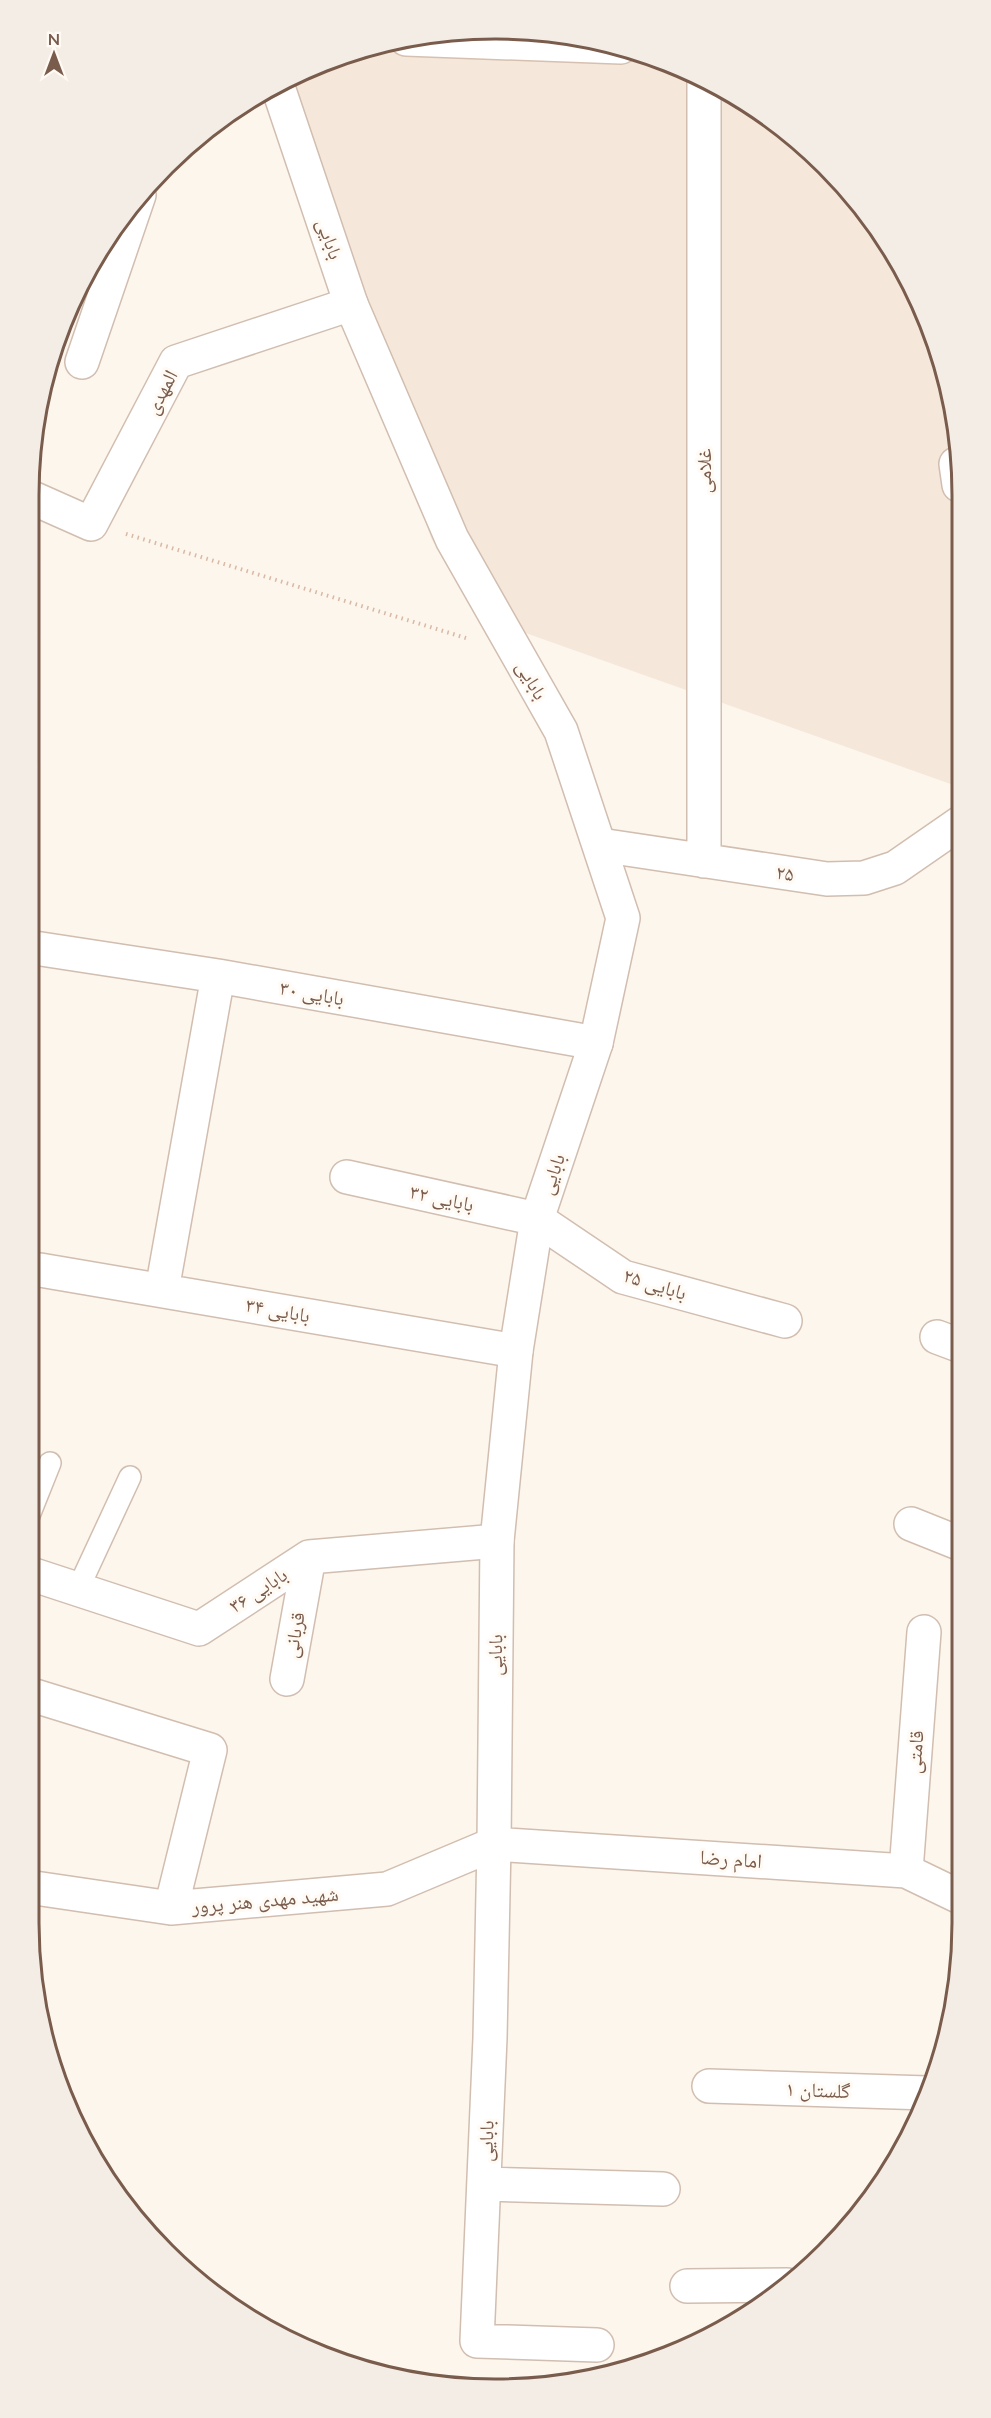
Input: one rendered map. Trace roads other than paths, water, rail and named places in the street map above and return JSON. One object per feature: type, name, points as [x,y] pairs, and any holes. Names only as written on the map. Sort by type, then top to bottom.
[{"type":"street","points":[[458,41],[563,44]]},
{"type":"street","name":"غلامی","points":[[704,90],[704,861]]},
{"type":"street","name":"بابایی","points":[[280,93],[351,304],[452,539],[561,731],[622,918],[596,1043],[537,1219],[516,1351],[496,1540],[490,2038],[477,2341],[597,2345]]},
{"type":"street","points":[[82,362],[129,223]]},
{"type":"street","name":"المهدی","points":[[39,501],[91,524],[176,362],[351,304]]},
{"type":"street","name":"۲۵","points":[[600,845],[827,879],[864,878],[895,868],[952,830]]},
{"type":"street","name":"بابایی ۳۰","points":[[39,949],[218,976],[596,1043]]},
{"type":"street","points":[[162,1290],[218,976]]},
{"type":"street","name":"بابایی ۳۲","points":[[347,1177],[537,1219]]},
{"type":"street","name":"بابایی ۲۵","points":[[537,1219],[622,1277],[786,1322]]},
{"type":"street","name":"بابایی ۳۴","points":[[40,1270],[516,1351]]},
{"type":"street","points":[[912,1524],[952,1540]]},
{"type":"street","name":"بابایی ۳۶","points":[[39,1577],[199,1629],[309,1557],[496,1540]]},
{"type":"street","name":"قربانی","points":[[286,1678],[309,1557]]},
{"type":"street","name":"قامتی","points":[[906,1871],[924,1632]]},
{"type":"street","points":[[39,1698],[210,1750],[171,1908]]},
{"type":"street","name":"امام رضا","points":[[494,1844],[906,1871],[952,1893]]},
{"type":"street","name":"شهید مهدی هنر پرور","points":[[39,1889],[171,1908],[387,1889],[494,1844]]},
{"type":"street","name":"گلستان ۱","points":[[709,2086],[919,2093]]},
{"type":"street","points":[[484,2184],[663,2189]]},
{"type":"street","points":[[687,2286],[773,2285]]},
{"type":"lane","points":[[39,1490],[50,1463]]},
{"type":"lane","points":[[78,1589],[130,1477]]}]
